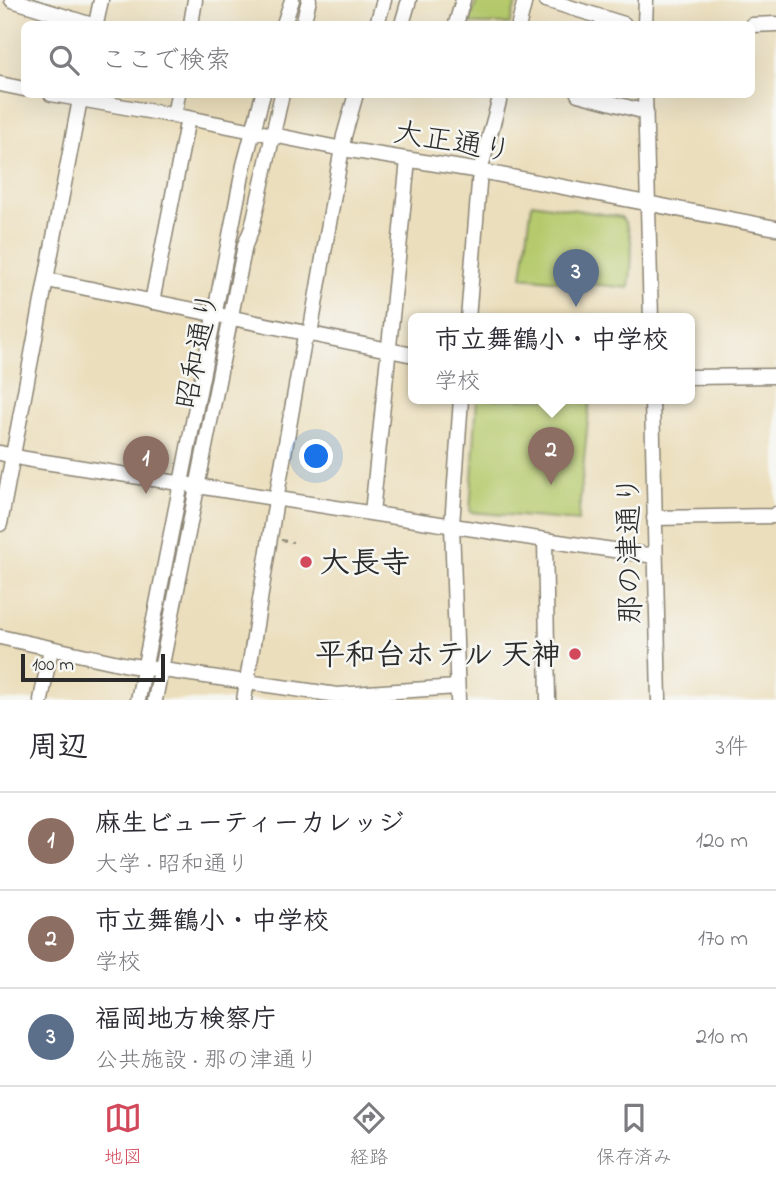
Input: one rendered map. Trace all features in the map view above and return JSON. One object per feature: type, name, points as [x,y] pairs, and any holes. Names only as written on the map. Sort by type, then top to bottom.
[{"type":"street","points":[[12,0],[79,21]]},
{"type":"street","points":[[97,21],[101,0]]},
{"type":"street","points":[[192,21],[195,0]]},
{"type":"street","points":[[286,21],[292,0]]},
{"type":"street","points":[[304,21],[309,0]]},
{"type":"street","points":[[378,21],[384,0]]},
{"type":"street","points":[[403,21],[409,0]]},
{"type":"street","points":[[457,21],[463,0]]},
{"type":"street","points":[[520,21],[525,0]]},
{"type":"street","points":[[546,0],[614,21]]},
{"type":"street","points":[[645,21],[646,0]]},
{"type":"street","points":[[755,25],[776,24]]},
{"type":"street","points":[[0,84],[21,88]]},
{"type":"street","points":[[0,524],[6,454],[47,280],[80,98]]},
{"type":"street","name":"大正通り","points":[[85,98],[343,149],[480,171],[776,228]]},
{"type":"street","points":[[152,302],[181,117],[179,98]]},
{"type":"street","name":"昭和通り","points":[[138,700],[244,165],[262,98]]},
{"type":"street","name":"昭和通り","points":[[155,700],[245,245],[252,228],[281,98]]},
{"type":"street","points":[[244,700],[304,341],[310,334],[344,136],[355,98]]},
{"type":"street","points":[[468,313],[480,171],[500,98]]},
{"type":"street","points":[[593,98],[646,112]]},
{"type":"street","points":[[645,98],[651,313]]},
{"type":"street","points":[[372,513],[408,160]]},
{"type":"street","points":[[47,280],[408,354]]},
{"type":"street","points":[[695,377],[776,376]]},
{"type":"street","points":[[0,637],[144,667],[337,698],[457,694],[452,525],[461,404]]},
{"type":"street","name":"那の津通り","points":[[652,404],[659,700]]},
{"type":"street","points":[[6,454],[276,500],[655,556]]},
{"type":"street","points":[[654,518],[776,514]]},
{"type":"street","points":[[545,541],[548,700]]},
{"type":"street","points":[[41,700],[51,648]]},
{"type":"green space","points":[[477,0],[517,0],[511,21],[470,21]]},
{"type":"green space","points":[[532,203],[621,217],[631,241],[629,288],[522,277]]},
{"type":"green space","points":[[218,334],[220,334],[193,461]]},
{"type":"green space","points":[[477,404],[590,404],[578,521],[470,512]]},
{"type":"green space","points":[[184,504],[186,505],[154,656]]},
{"type":"place","name":"福岡地方検察庁","points":[[576,307]]},
{"type":"place","name":"市立舞鶴小・中学校","points":[[551,485]]},
{"type":"place","name":"麻生ビューティーカレッジ","points":[[146,494]]},
{"type":"place","name":"大長寺","points":[[306,562]]},
{"type":"place","name":"平和台ホテル 天神","points":[[575,654]]}]
